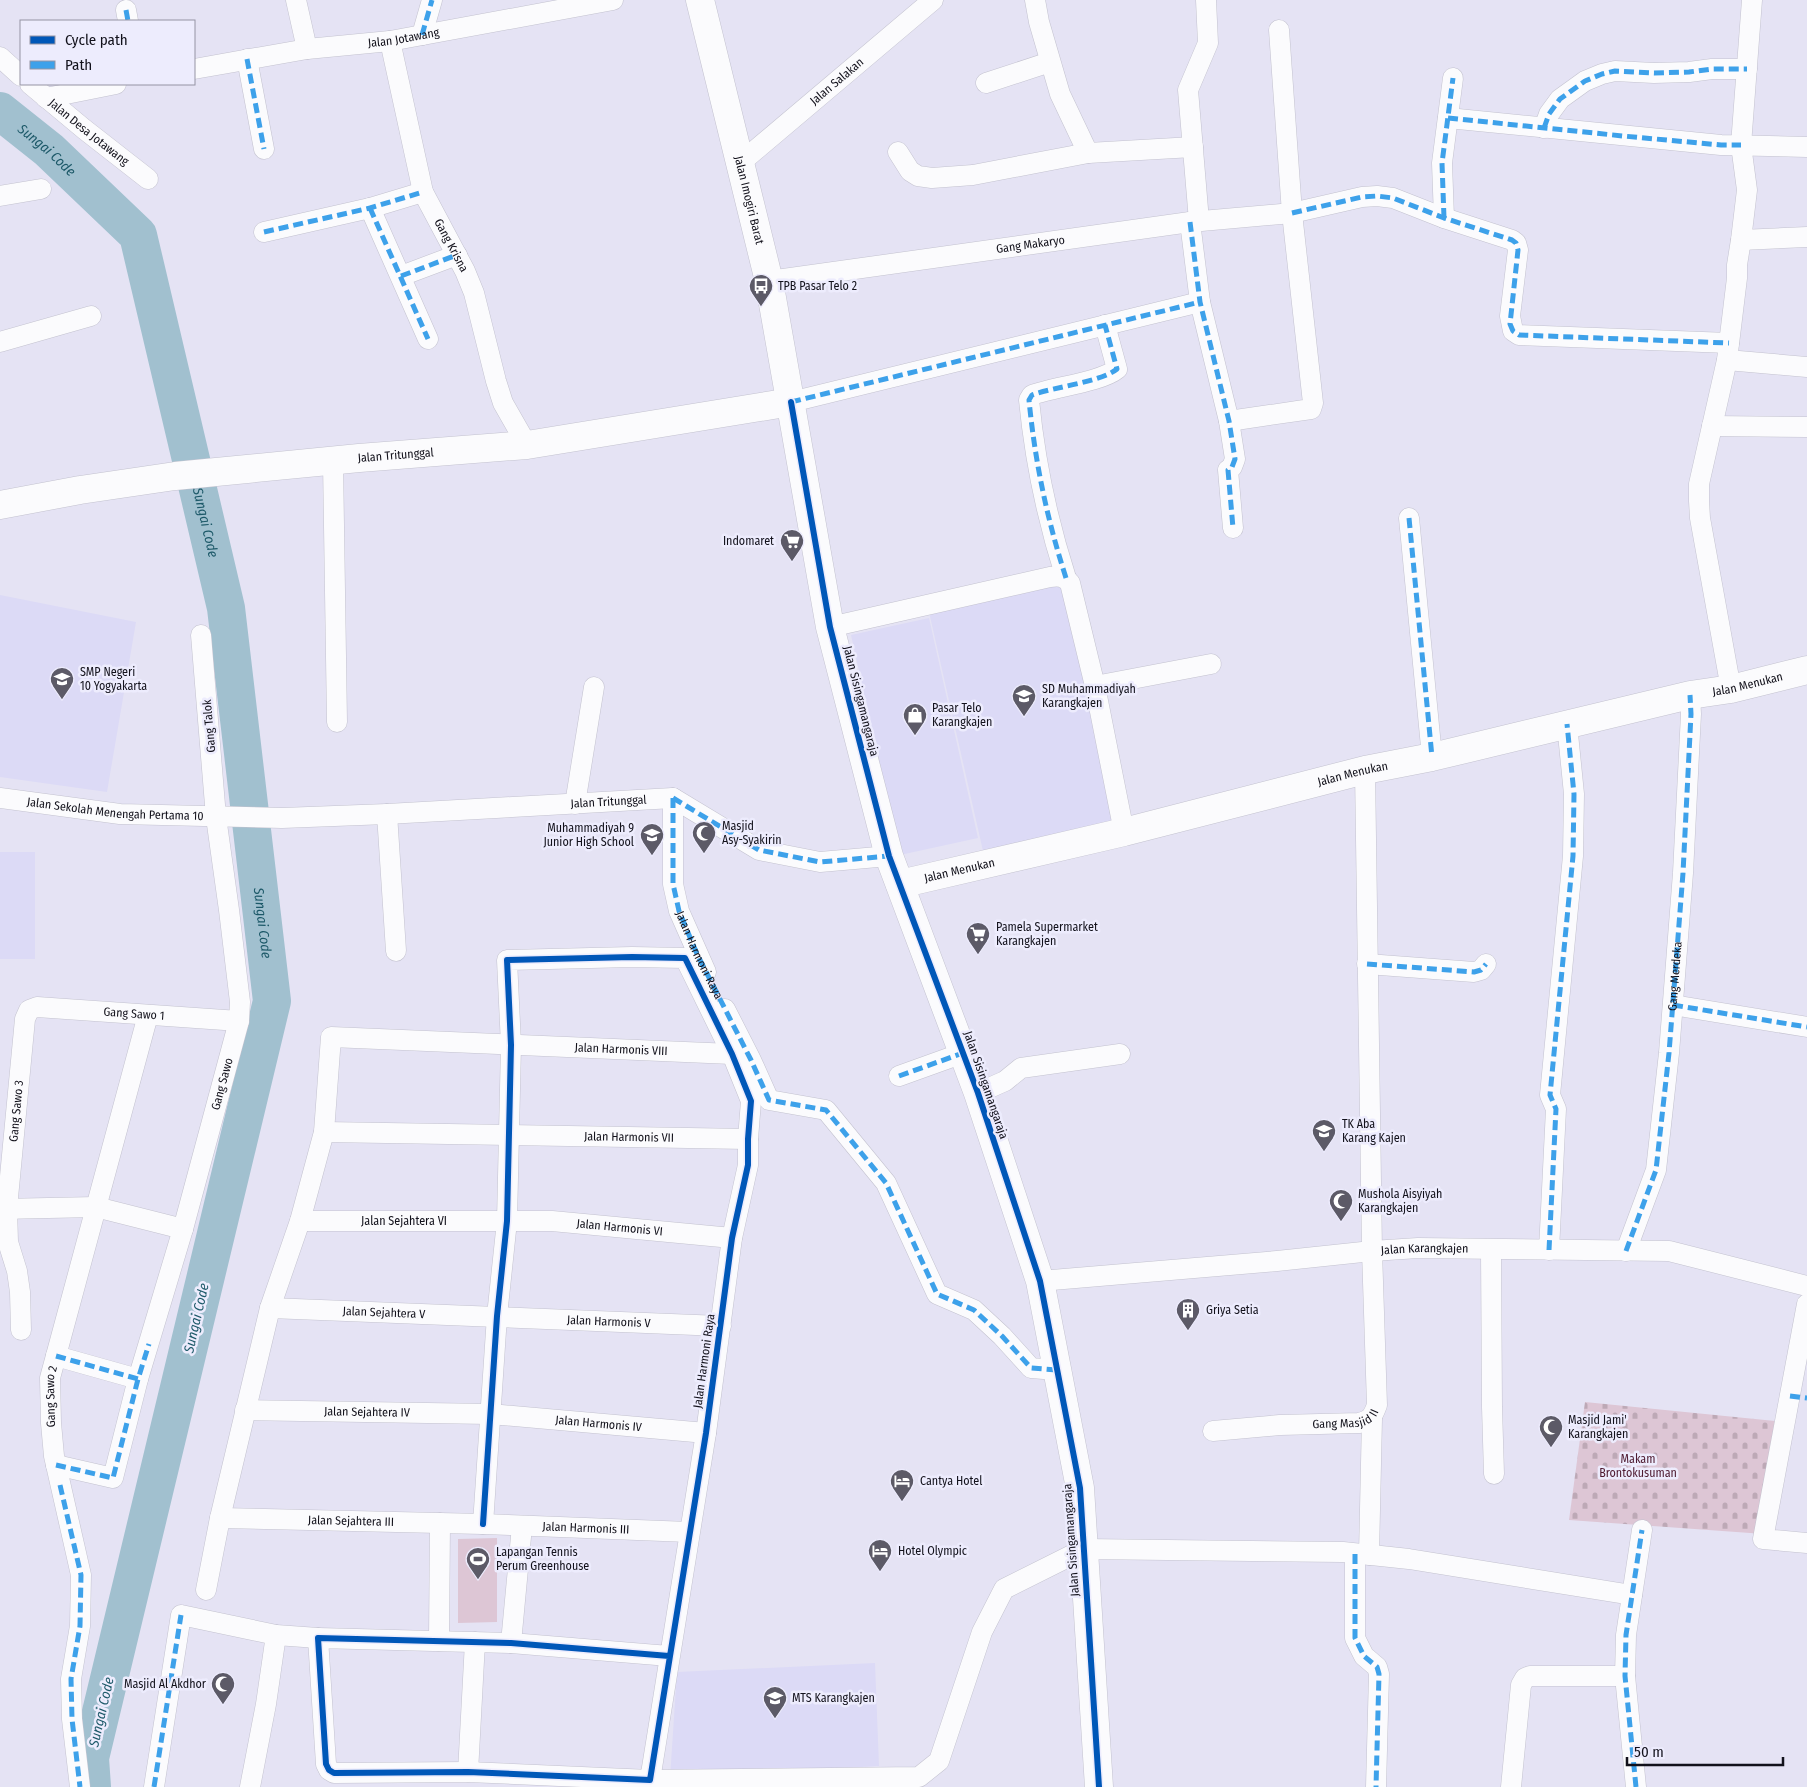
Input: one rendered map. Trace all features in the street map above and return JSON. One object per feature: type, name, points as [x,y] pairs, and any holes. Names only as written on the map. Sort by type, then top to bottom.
[{"type":"main road","name":"Jalan Imogiri Barat","points":[[700,0],[769,280],[790,402]]},
{"type":"main road","name":"Jalan Tritunggal","points":[[0,505],[80,490],[175,476],[527,445],[790,402]]},
{"type":"main road","name":"Jalan Sisingamangaraja","points":[[790,402],[830,627],[888,856],[978,1093],[1040,1280],[1080,1488],[1099,1787]]},
{"type":"main road","name":"Jalan Menukan","points":[[900,884],[1124,832],[1364,770],[1432,757],[1690,695],[1731,689],[1807,670]]},
{"type":"street","points":[[296,0],[307,49]]},
{"type":"street","points":[[422,35],[432,0]]},
{"type":"street","name":"Jalan Jotawang","points":[[195,69],[307,49],[390,41],[613,0]]},
{"type":"street","name":"Jalan Salakan","points":[[739,164],[933,0]]},
{"type":"street","points":[[1035,0],[1038,22],[1060,94],[1088,153]]},
{"type":"street","points":[[1206,0],[1208,43],[1188,90],[1193,148],[1194,222],[1200,302],[1229,421],[1235,459],[1228,470],[1233,528]]},
{"type":"street","points":[[1731,689],[1700,518],[1699,484],[1728,351],[1737,278],[1746,190],[1741,144],[1752,0]]},
{"type":"street","points":[[1229,421],[1311,409],[1312,393],[1292,213],[1279,30]]},
{"type":"street","name":"Gang Krisna","points":[[390,41],[423,192],[457,255],[474,293],[503,403],[527,445]]},
{"type":"street","points":[[0,57],[20,75]]},
{"type":"street","points":[[247,59],[264,149]]},
{"type":"street","points":[[986,83],[1050,62]]},
{"type":"street","points":[[1544,128],[1548,114],[1560,99],[1585,80],[1602,74],[1615,71],[1689,72],[1712,69],[1747,69]]},
{"type":"street","points":[[1444,218],[1442,162],[1452,78]]},
{"type":"street","name":"Jalan Desa Jotawang","points":[[31,85],[148,179]]},
{"type":"street","points":[[46,98],[111,85]]},
{"type":"street","points":[[1448,118],[1721,145],[1807,147]]},
{"type":"street","points":[[898,152],[910,171],[918,176],[932,178],[972,175],[1088,153],[1193,148]]},
{"type":"street","points":[[0,196],[41,189]]},
{"type":"street","points":[[264,232],[370,208],[423,192]]},
{"type":"street","name":"Gang Makaryo","points":[[769,280],[1194,222],[1292,213],[1362,197],[1378,196],[1393,198],[1516,243],[1518,250],[1510,316],[1513,331],[1519,335],[1728,351]]},
{"type":"street","points":[[370,208],[428,339]]},
{"type":"street","points":[[1741,240],[1807,236]]},
{"type":"street","points":[[400,276],[457,255]]},
{"type":"street","points":[[790,402],[1200,302]]},
{"type":"street","points":[[0,342],[91,316]]},
{"type":"street","points":[[1106,325],[1116,369],[1101,377],[1046,390],[1032,395],[1029,400],[1041,489],[1051,531],[1066,578],[1070,583],[1095,686],[1124,832]]},
{"type":"street","points":[[1728,351],[1807,367]]},
{"type":"street","points":[[1712,426],[1807,427]]},
{"type":"street","points":[[333,461],[337,722]]},
{"type":"street","points":[[1409,518],[1432,757]]},
{"type":"street","points":[[830,627],[1050,577],[1066,578]]},
{"type":"street","name":"Gang Talok","points":[[201,636],[223,817]]},
{"type":"street","points":[[1095,686],[1211,664]]},
{"type":"street","points":[[575,804],[594,686]]},
{"type":"street","name":"Gang Merdeka","points":[[1626,1251],[1656,1170],[1669,1053],[1683,873],[1691,714],[1690,695]]},
{"type":"street","points":[[1549,1250],[1556,1109],[1550,1095],[1573,856],[1574,794],[1567,724]]},
{"type":"street","name":"Gang Masjid II","points":[[1213,1431],[1280,1425],[1359,1423],[1372,1418],[1378,1405],[1372,1251],[1364,770]]},
{"type":"street","name":"Jalan Sekolah Menengah Pertama 10","points":[[0,798],[120,814],[282,818]]},
{"type":"street","points":[[673,798],[759,850],[820,862],[888,856]]},
{"type":"street","name":"Jalan Tritunggal","points":[[282,818],[673,798]]},
{"type":"street","name":"Jalan Harmoni Raya","points":[[673,798],[673,884],[679,911],[697,954],[751,1060],[768,1100],[826,1110],[886,1183],[938,1294],[974,1310],[1002,1336],[1031,1368],[1057,1370]]},
{"type":"street","points":[[387,814],[396,951]]},
{"type":"street","name":"Gang Sawo","points":[[56,1464],[113,1478],[138,1379],[183,1229],[239,1021],[240,1002],[230,910],[223,817]]},
{"type":"street","name":"Jalan Harmoni Raya","points":[[511,1045],[507,960],[632,957],[685,958],[732,1054],[751,1101],[748,1165],[732,1238],[706,1433],[649,1784]]},
{"type":"street","points":[[1367,964],[1474,972],[1481,970],[1486,964]]},
{"type":"street","points":[[1673,1005],[1807,1027]]},
{"type":"street","name":"Gang Sawo 1","points":[[28,1010],[37,1007],[239,1021]]},
{"type":"street","name":"Gang Sawo 3","points":[[21,1330],[20,1292],[17,1271],[8,1242],[3,1209],[25,1019],[28,1010]]},
{"type":"street","name":"Gang Sawo 2","points":[[80,1787],[72,1719],[71,1679],[80,1626],[81,1575],[56,1464],[51,1423],[50,1378],[148,1015]]},
{"type":"street","name":"Jalan Harmonis VIII","points":[[324,1132],[331,1038],[732,1054]]},
{"type":"street","points":[[482,1524],[497,1316],[507,1221],[511,1045]]},
{"type":"street","points":[[899,1076],[963,1053]]},
{"type":"street","points":[[978,1093],[1005,1081],[1021,1068],[1120,1054]]},
{"type":"street","points":[[206,1590],[220,1518],[270,1308],[300,1221],[324,1132]]},
{"type":"street","name":"Jalan Harmonis VII","points":[[324,1132],[748,1139]]},
{"type":"street","points":[[3,1209],[96,1207],[183,1229]]},
{"type":"street","name":"Jalan Sejahtera VI","points":[[300,1221],[507,1221]]},
{"type":"street","name":"Jalan Harmonis VI","points":[[507,1221],[552,1221],[732,1238]]},
{"type":"street","name":"Jalan Karangkajen","points":[[1040,1280],[1418,1248],[1669,1252],[1807,1286]]},
{"type":"street","points":[[1491,1250],[1494,1474]]},
{"type":"street","points":[[1807,1304],[1798,1397],[1763,1539],[1807,1543]]},
{"type":"street","name":"Jalan Sejahtera V","points":[[270,1308],[497,1316]]},
{"type":"street","name":"Jalan Harmonis V","points":[[497,1316],[721,1326]]},
{"type":"street","points":[[56,1356],[138,1379]]},
{"type":"street","name":"Jalan Sejahtera IV","points":[[245,1410],[490,1414]]},
{"type":"street","name":"Jalan Harmonis IV","points":[[490,1414],[706,1433]]},
{"type":"street","points":[[1372,1418],[1355,1638],[1364,1656],[1377,1667],[1379,1674],[1376,1787]]},
{"type":"street","name":"Jalan Sejahtera III","points":[[220,1518],[482,1524]]},
{"type":"street","points":[[439,1641],[440,1523]]},
{"type":"street","name":"Jalan Harmonis III","points":[[482,1524],[689,1532]]},
{"type":"street","points":[[511,1643],[522,1526]]},
{"type":"street","points":[[1636,1787],[1625,1676],[1626,1636],[1642,1530]]},
{"type":"street","points":[[318,1638],[326,1764],[329,1770],[334,1773],[468,1772],[649,1784],[920,1782],[939,1761],[982,1632],[1004,1589],[1084,1549],[1343,1552],[1409,1559],[1632,1595]]},
{"type":"street","points":[[154,1787],[180,1615],[276,1636],[511,1643],[669,1656]]},
{"type":"street","points":[[250,1787],[266,1704],[276,1636]]},
{"type":"street","points":[[468,1772],[475,1642]]},
{"type":"street","points":[[1511,1787],[1521,1685],[1525,1678],[1530,1676],[1625,1676]]},
{"type":"shaded area","name":"SD Muhammadiyah Karangkajen","points":[[1064,581],[1119,822],[983,851],[929,612]]},
{"type":"shaded area","name":"SMP Negeri 10 Yogyakarta","points":[[0,595],[136,622],[107,792],[0,777]]},
{"type":"shaded area","name":"Pasar Telo Karangkajen","points":[[929,618],[978,838],[900,855],[851,635]]},
{"type":"shaded area","points":[[0,852],[35,852],[35,959],[0,959]]},
{"type":"shaded area","name":"MTS Karangkajen","points":[[875,1663],[879,1766],[670,1778],[677,1672]]},
{"type":"green space","name":"Makam Brontokusuman","points":[[1585,1402],[1785,1422],[1764,1534],[1569,1520]]},
{"type":"green space","name":"Lapangan Tennis Perum Greenhouse","points":[[497,1538],[497,1622],[458,1623],[458,1539]]},
{"type":"waterway","name":"Sungai Code","points":[[0,111],[49,150],[138,235],[226,608],[272,1001],[90,1758],[92,1787]]},
{"type":"marked path","points":[[422,35],[432,0]]},
{"type":"marked path","points":[[126,10],[128,20]]},
{"type":"marked path","points":[[247,59],[264,149]]},
{"type":"marked path","points":[[1544,128],[1549,114],[1560,99],[1585,81],[1602,74],[1615,71],[1654,73],[1712,69],[1747,69]]},
{"type":"marked path","points":[[1444,218],[1442,163],[1453,78]]},
{"type":"marked path","points":[[1448,118],[1623,136],[1721,145],[1741,145]]},
{"type":"marked path","points":[[264,232],[370,208],[423,192]]},
{"type":"marked path","points":[[1292,213],[1362,197],[1377,196],[1393,198],[1444,218],[1512,240],[1516,243],[1518,250],[1510,324],[1513,331],[1519,335],[1729,343]]},
{"type":"marked path","points":[[370,208],[428,339]]},
{"type":"marked path","points":[[1190,222],[1200,302],[1229,421],[1235,459],[1232,467],[1228,470],[1233,528]]},
{"type":"marked path","points":[[401,276],[457,255]]},
{"type":"marked path","points":[[791,402],[1200,302]]},
{"type":"marked path","points":[[1066,578],[1043,490],[1029,400],[1032,395],[1089,381],[1110,374],[1117,369],[1105,325]]},
{"type":"marked path","points":[[1409,518],[1432,757]]},
{"type":"marked path","points":[[1626,1251],[1656,1170],[1669,1053],[1683,873],[1691,714],[1690,695]]},
{"type":"marked path","points":[[1549,1250],[1556,1109],[1550,1095],[1573,856],[1574,794],[1567,724]]},
{"type":"marked path","points":[[673,798],[673,884],[679,911],[697,954],[751,1060],[769,1100],[826,1110],[886,1183],[937,1294],[974,1310],[1002,1336],[1031,1368],[1057,1370]]},
{"type":"marked path","points":[[673,798],[759,850],[820,862],[889,856]]},
{"type":"marked path","points":[[1367,964],[1474,972],[1481,970],[1486,964]]},
{"type":"marked path","points":[[1673,1005],[1807,1027]]},
{"type":"marked path","points":[[899,1076],[963,1053]]},
{"type":"marked path","points":[[56,1356],[138,1379],[149,1344]]},
{"type":"marked path","points":[[56,1465],[113,1478],[138,1379]]},
{"type":"marked path","points":[[1790,1396],[1807,1398]]},
{"type":"marked path","points":[[60,1485],[81,1575],[80,1626],[71,1679],[72,1719],[80,1787]]},
{"type":"marked path","points":[[1636,1787],[1625,1676],[1626,1635],[1642,1530]]},
{"type":"marked path","points":[[1355,1554],[1355,1638],[1364,1656],[1377,1667],[1379,1674],[1376,1787]]},
{"type":"marked path","points":[[154,1787],[181,1615]]},
{"type":"cycle path","points":[[791,402],[830,627],[889,856],[978,1093],[1040,1281],[1080,1488],[1099,1787]]},
{"type":"cycle path","points":[[483,1524],[497,1316],[507,1221],[511,1045],[507,960],[632,957],[685,958],[732,1054],[751,1101],[748,1165],[732,1238],[706,1433],[650,1780],[468,1772],[334,1773],[329,1770],[326,1764],[318,1638],[511,1643],[669,1656]]},
{"type":"place","name":"TPB Pasar Telo 2","points":[[761,307]]},
{"type":"place","name":"Indomaret","points":[[792,562]]},
{"type":"place","name":"SMP Negeri 10 Yogyakarta","points":[[62,700]]},
{"type":"place","name":"SD Muhammadiyah Karangkajen","points":[[1024,717]]},
{"type":"place","name":"Pasar Telo Karangkajen","points":[[915,736]]},
{"type":"place","name":"Masjid Asy-Syakirin","points":[[704,854]]},
{"type":"place","name":"Muhammadiyah 9 Junior High School","points":[[652,856]]},
{"type":"place","name":"Pamela Supermarket Karangkajen","points":[[978,955]]},
{"type":"place","name":"TK Aba Karang Kajen","points":[[1324,1152]]},
{"type":"place","name":"Mushola Aisyiyah Karangkajen","points":[[1341,1222]]},
{"type":"place","name":"Griya Setia","points":[[1188,1331]]},
{"type":"place","name":"Masjid Jami' Karangkajen","points":[[1551,1448]]},
{"type":"place","name":"Cantya Hotel","points":[[902,1502]]},
{"type":"place","name":"Hotel Olympic","points":[[880,1572]]},
{"type":"place","name":"Lapangan Tennis Perum Greenhouse","points":[[478,1580]]},
{"type":"place","name":"Masjid Al Akdhor","points":[[223,1705]]},
{"type":"place","name":"MTS Karangkajen","points":[[775,1719]]}]
